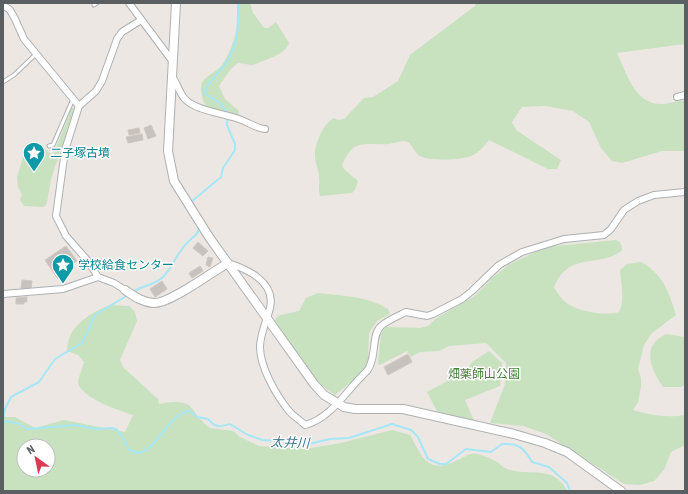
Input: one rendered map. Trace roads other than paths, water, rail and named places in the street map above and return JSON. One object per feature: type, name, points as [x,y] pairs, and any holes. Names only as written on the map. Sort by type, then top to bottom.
[{"type":"street","points":[[176,3],[168,151],[174,181],[182,197],[209,237],[314,384],[324,395],[336,403],[355,409],[403,409],[514,434],[545,443],[567,452],[621,491]]},
{"type":"street","points":[[132,4],[141,20],[173,62]]},
{"type":"street","points":[[3,5],[10,10],[24,39],[79,106]]},
{"type":"street","points":[[141,20],[122,32],[112,48],[102,81],[96,91],[79,106],[65,150],[56,216],[66,236],[88,260],[98,277],[114,283],[133,295],[152,303],[167,300],[228,263]]},
{"type":"street","points":[[172,76],[183,97],[201,110],[209,110],[222,115],[232,116],[258,128],[265,129]]},
{"type":"street","points":[[677,97],[685,95]]},
{"type":"street","points":[[228,263],[254,274],[265,284],[270,306],[266,317],[260,346],[264,364],[280,399],[290,412],[305,425],[314,423],[328,414],[336,403],[372,364],[376,334],[380,326],[406,312],[427,316],[462,299],[472,292],[499,265],[522,252],[560,240],[604,235],[611,229],[624,210],[638,201],[654,195],[685,192]]},
{"type":"street","points":[[3,294],[63,289],[98,277]]},
{"type":"lane","points":[[3,82],[14,75],[36,54]]},
{"type":"lane","points":[[49,146],[53,145],[73,99]]},
{"type":"waterway","points":[[191,202],[221,177],[223,168],[235,150],[235,144],[227,125],[228,114],[220,103],[204,93],[211,81],[226,63],[236,42],[238,3]]},
{"type":"waterway","points":[[132,293],[139,288],[155,283],[162,278],[169,270],[184,246],[196,234],[199,228]]},
{"type":"waterway","points":[[3,421],[5,409],[11,397],[39,382],[55,359],[82,343],[95,315],[128,295]]},
{"type":"waterway","name":"太井川","points":[[3,421],[17,423],[27,429],[76,425],[96,429],[112,428],[117,430],[122,436],[129,450],[138,453],[153,445],[181,414],[190,411],[197,417],[208,419],[213,424],[220,426],[230,424],[246,434],[262,440],[313,443],[330,439],[349,438],[392,424],[411,430],[418,437],[428,459],[440,464],[446,464],[466,449],[491,452],[502,444],[513,444],[520,447],[532,462],[549,467],[567,483],[570,491]]},
{"type":"place","name":"二子塚古墳","points":[[34,172]]},
{"type":"place","name":"学校給食センター","points":[[63,284]]},
{"type":"park label","name":"畑薬師山公園","points":[[484,374]]}]
